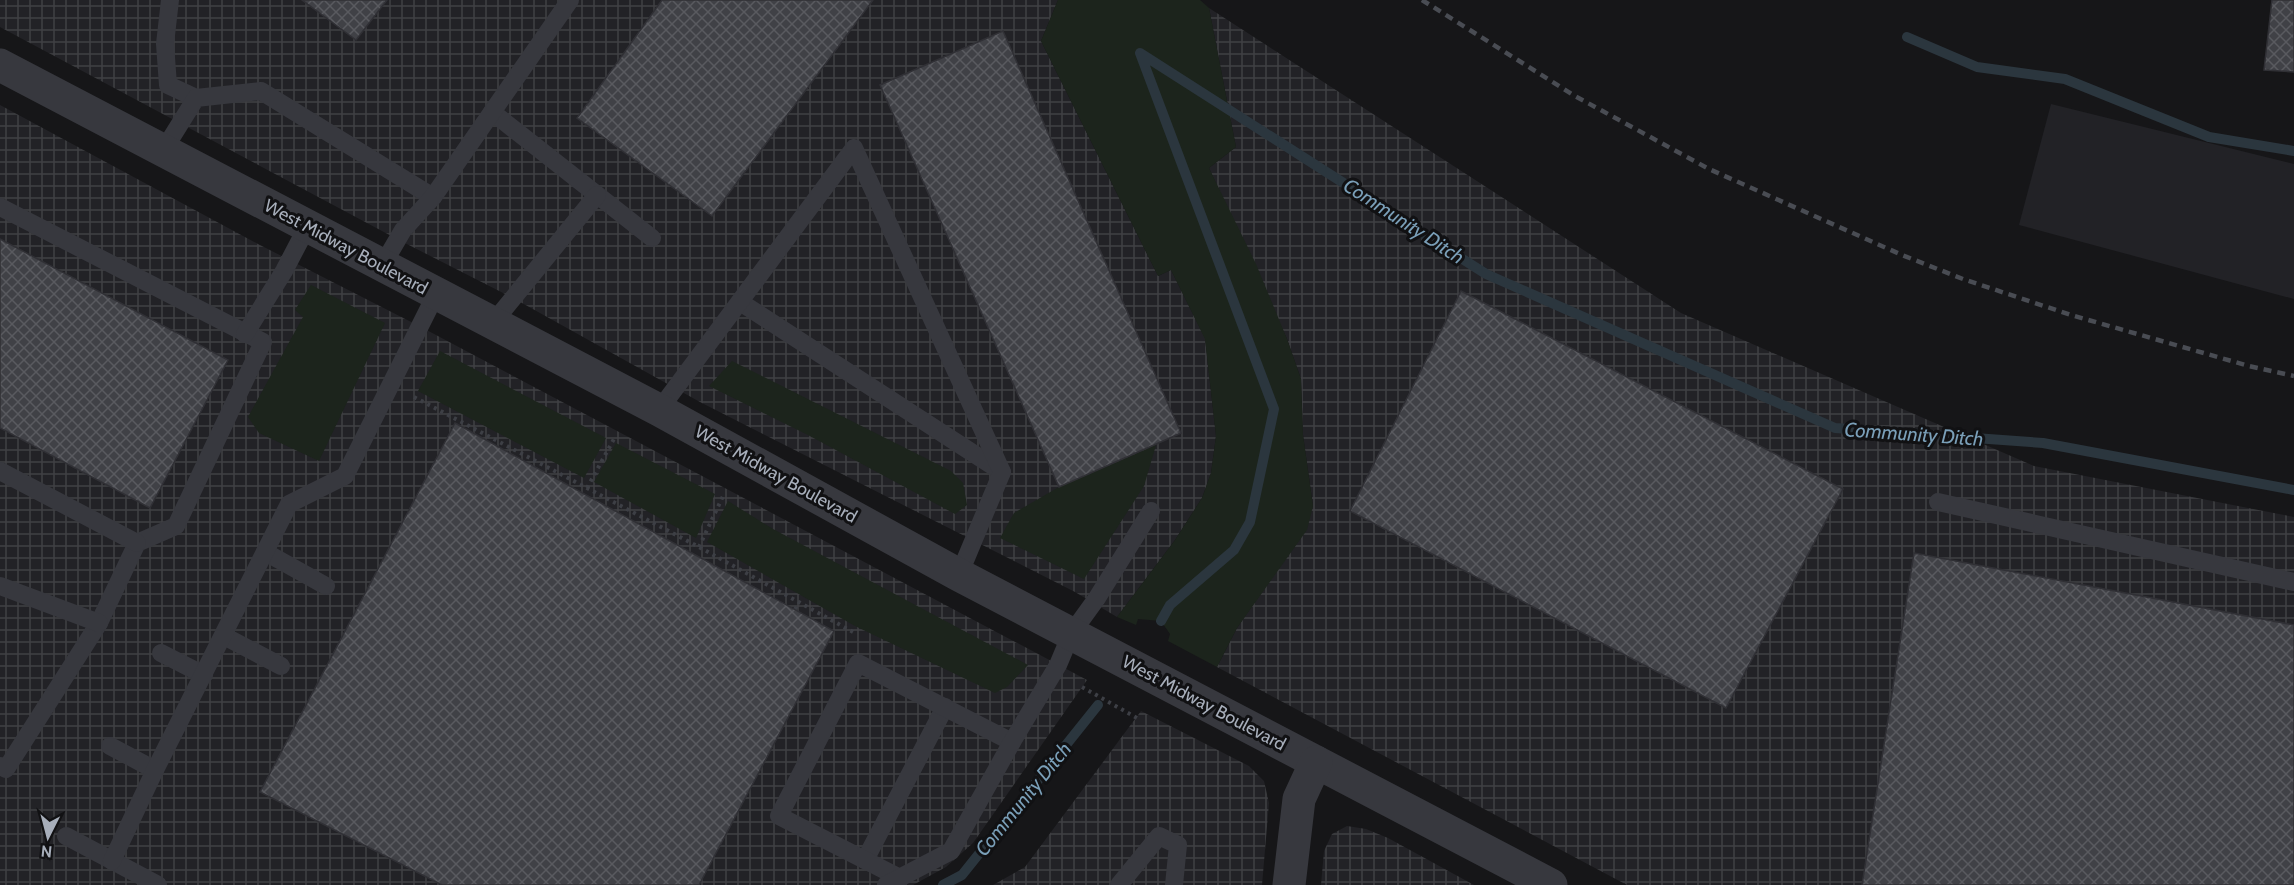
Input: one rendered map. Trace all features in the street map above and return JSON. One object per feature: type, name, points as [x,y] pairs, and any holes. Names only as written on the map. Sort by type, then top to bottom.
[{"type":"street","name":"West Midway Boulevard","points":[[0,65],[659,410],[959,576],[1551,885]]},
{"type":"street","points":[[1289,885],[1299,799],[1316,762]]},
{"type":"lane","points":[[170,0],[165,44],[168,84],[196,98],[261,91],[433,197]]},
{"type":"lane","points":[[382,266],[403,230],[433,197],[570,0]]},
{"type":"lane","points":[[163,151],[196,98]]},
{"type":"lane","points":[[492,112],[652,238]]},
{"type":"lane","points":[[659,410],[854,148],[1002,472],[959,576]]},
{"type":"lane","points":[[492,324],[597,195]]},
{"type":"lane","points":[[0,207],[263,342],[176,526],[137,543],[99,623],[6,770],[0,766]]},
{"type":"lane","points":[[245,334],[308,227]]},
{"type":"lane","points":[[112,861],[154,770],[289,504],[345,476],[436,294]]},
{"type":"lane","points":[[740,302],[1002,472]]},
{"type":"lane","points":[[0,471],[137,543]]},
{"type":"lane","points":[[1938,502],[2294,582]]},
{"type":"lane","points":[[1012,742],[858,663],[779,816],[865,860],[893,881],[951,851],[1058,665],[1071,634],[1097,598],[1151,511]]},
{"type":"lane","points":[[266,552],[326,586]]},
{"type":"lane","points":[[0,586],[99,623]]},
{"type":"lane","points":[[224,636],[281,666]]},
{"type":"lane","points":[[161,653],[204,675]]},
{"type":"lane","points":[[865,860],[945,707]]},
{"type":"lane","points":[[110,746],[154,770]]},
{"type":"lane","points":[[66,836],[158,885]]},
{"type":"lane","points":[[1119,885],[1159,836],[1178,845],[1174,885]]},
{"type":"path","points":[[414,397],[699,547],[853,632]]},
{"type":"path","points":[[587,488],[615,437]]},
{"type":"path","points":[[699,547],[724,494]]},
{"type":"path","points":[[795,609],[799,603]]},
{"type":"path","points":[[1083,687],[1137,718]]},
{"type":"shaded area","points":[[0,0],[1058,0],[1041,41],[1158,276],[1171,270],[1205,338],[1216,436],[1211,473],[1202,498],[1175,540],[1117,617],[1075,592],[700,402],[513,298],[397,239],[0,27]]},
{"type":"shaded area","points":[[1058,0],[1200,0],[1209,8],[1236,147],[1209,168],[1256,264],[1301,379],[1303,435],[1313,506],[1307,530],[1237,628],[1217,667],[1168,641],[1170,634],[1161,621],[1138,619],[1136,625],[1117,617],[1175,540],[1202,498],[1211,473],[1216,436],[1205,339],[1171,270],[1158,276],[1041,41]]},
{"type":"shaded area","points":[[1209,8],[1681,313],[2034,466],[2294,517],[2294,885],[1627,885],[1217,667],[1237,628],[1267,584],[1313,506],[1303,435],[1301,379],[1287,339],[1209,168],[1236,147]]},
{"type":"shaded area","points":[[2051,104],[2294,164],[2294,299],[2019,225]]},
{"type":"shaded area","points":[[0,105],[258,244],[419,326],[1087,680],[973,843],[946,867],[913,885],[0,885]]},
{"type":"shaded area","points":[[311,285],[385,323],[319,461],[259,433],[248,417],[303,317],[295,310]]},
{"type":"shaded area","points":[[440,351],[606,438],[584,478],[418,391]]},
{"type":"shaded area","points":[[732,361],[951,471],[963,483],[967,505],[955,514],[808,435],[709,386]]},
{"type":"shaded area","points":[[616,443],[715,494],[696,538],[594,482]]},
{"type":"shaded area","points":[[1156,445],[1144,486],[1084,579],[1000,538],[1014,513],[1059,487]]},
{"type":"shaded area","points":[[728,501],[773,529],[1028,665],[1007,687],[995,693],[855,626],[707,542]]},
{"type":"shaded area","points":[[1141,711],[1249,766],[1264,781],[1269,803],[1262,885],[993,885],[1025,867]]},
{"type":"shaded area","points":[[1347,826],[1366,829],[1388,838],[1474,885],[1321,885],[1324,851],[1332,834]]},
{"type":"building","points":[[302,0],[387,0],[356,40]]},
{"type":"building","points":[[662,0],[873,0],[712,216],[577,118]]},
{"type":"building","points":[[2272,0],[2294,0],[2294,72],[2264,70]]},
{"type":"building","points":[[1003,31],[1181,433],[1059,487],[880,85]]},
{"type":"building","points":[[0,239],[228,360],[150,508],[0,428]]},
{"type":"building","points":[[1461,291],[1843,489],[1726,708],[1350,511]]},
{"type":"building","points":[[455,423],[834,631],[699,885],[442,885],[260,792]]},
{"type":"building","points":[[1914,553],[2294,625],[2294,885],[1862,885]]},
{"type":"waterway","points":[[1907,37],[1977,67],[2065,79],[2209,137],[2294,151]]},
{"type":"waterway","name":"Community Ditch","points":[[1161,621],[1170,605],[1234,550],[1250,522],[1274,409],[1140,53],[1486,274],[1835,428],[2043,443],[2294,490]]},
{"type":"waterway","name":"Community Ditch","points":[[943,885],[962,875],[1098,705]]},
{"type":"railway","points":[[1422,0],[1575,96],[1709,169],[1902,255],[1963,279],[2071,315],[2249,366],[2294,376]]}]
